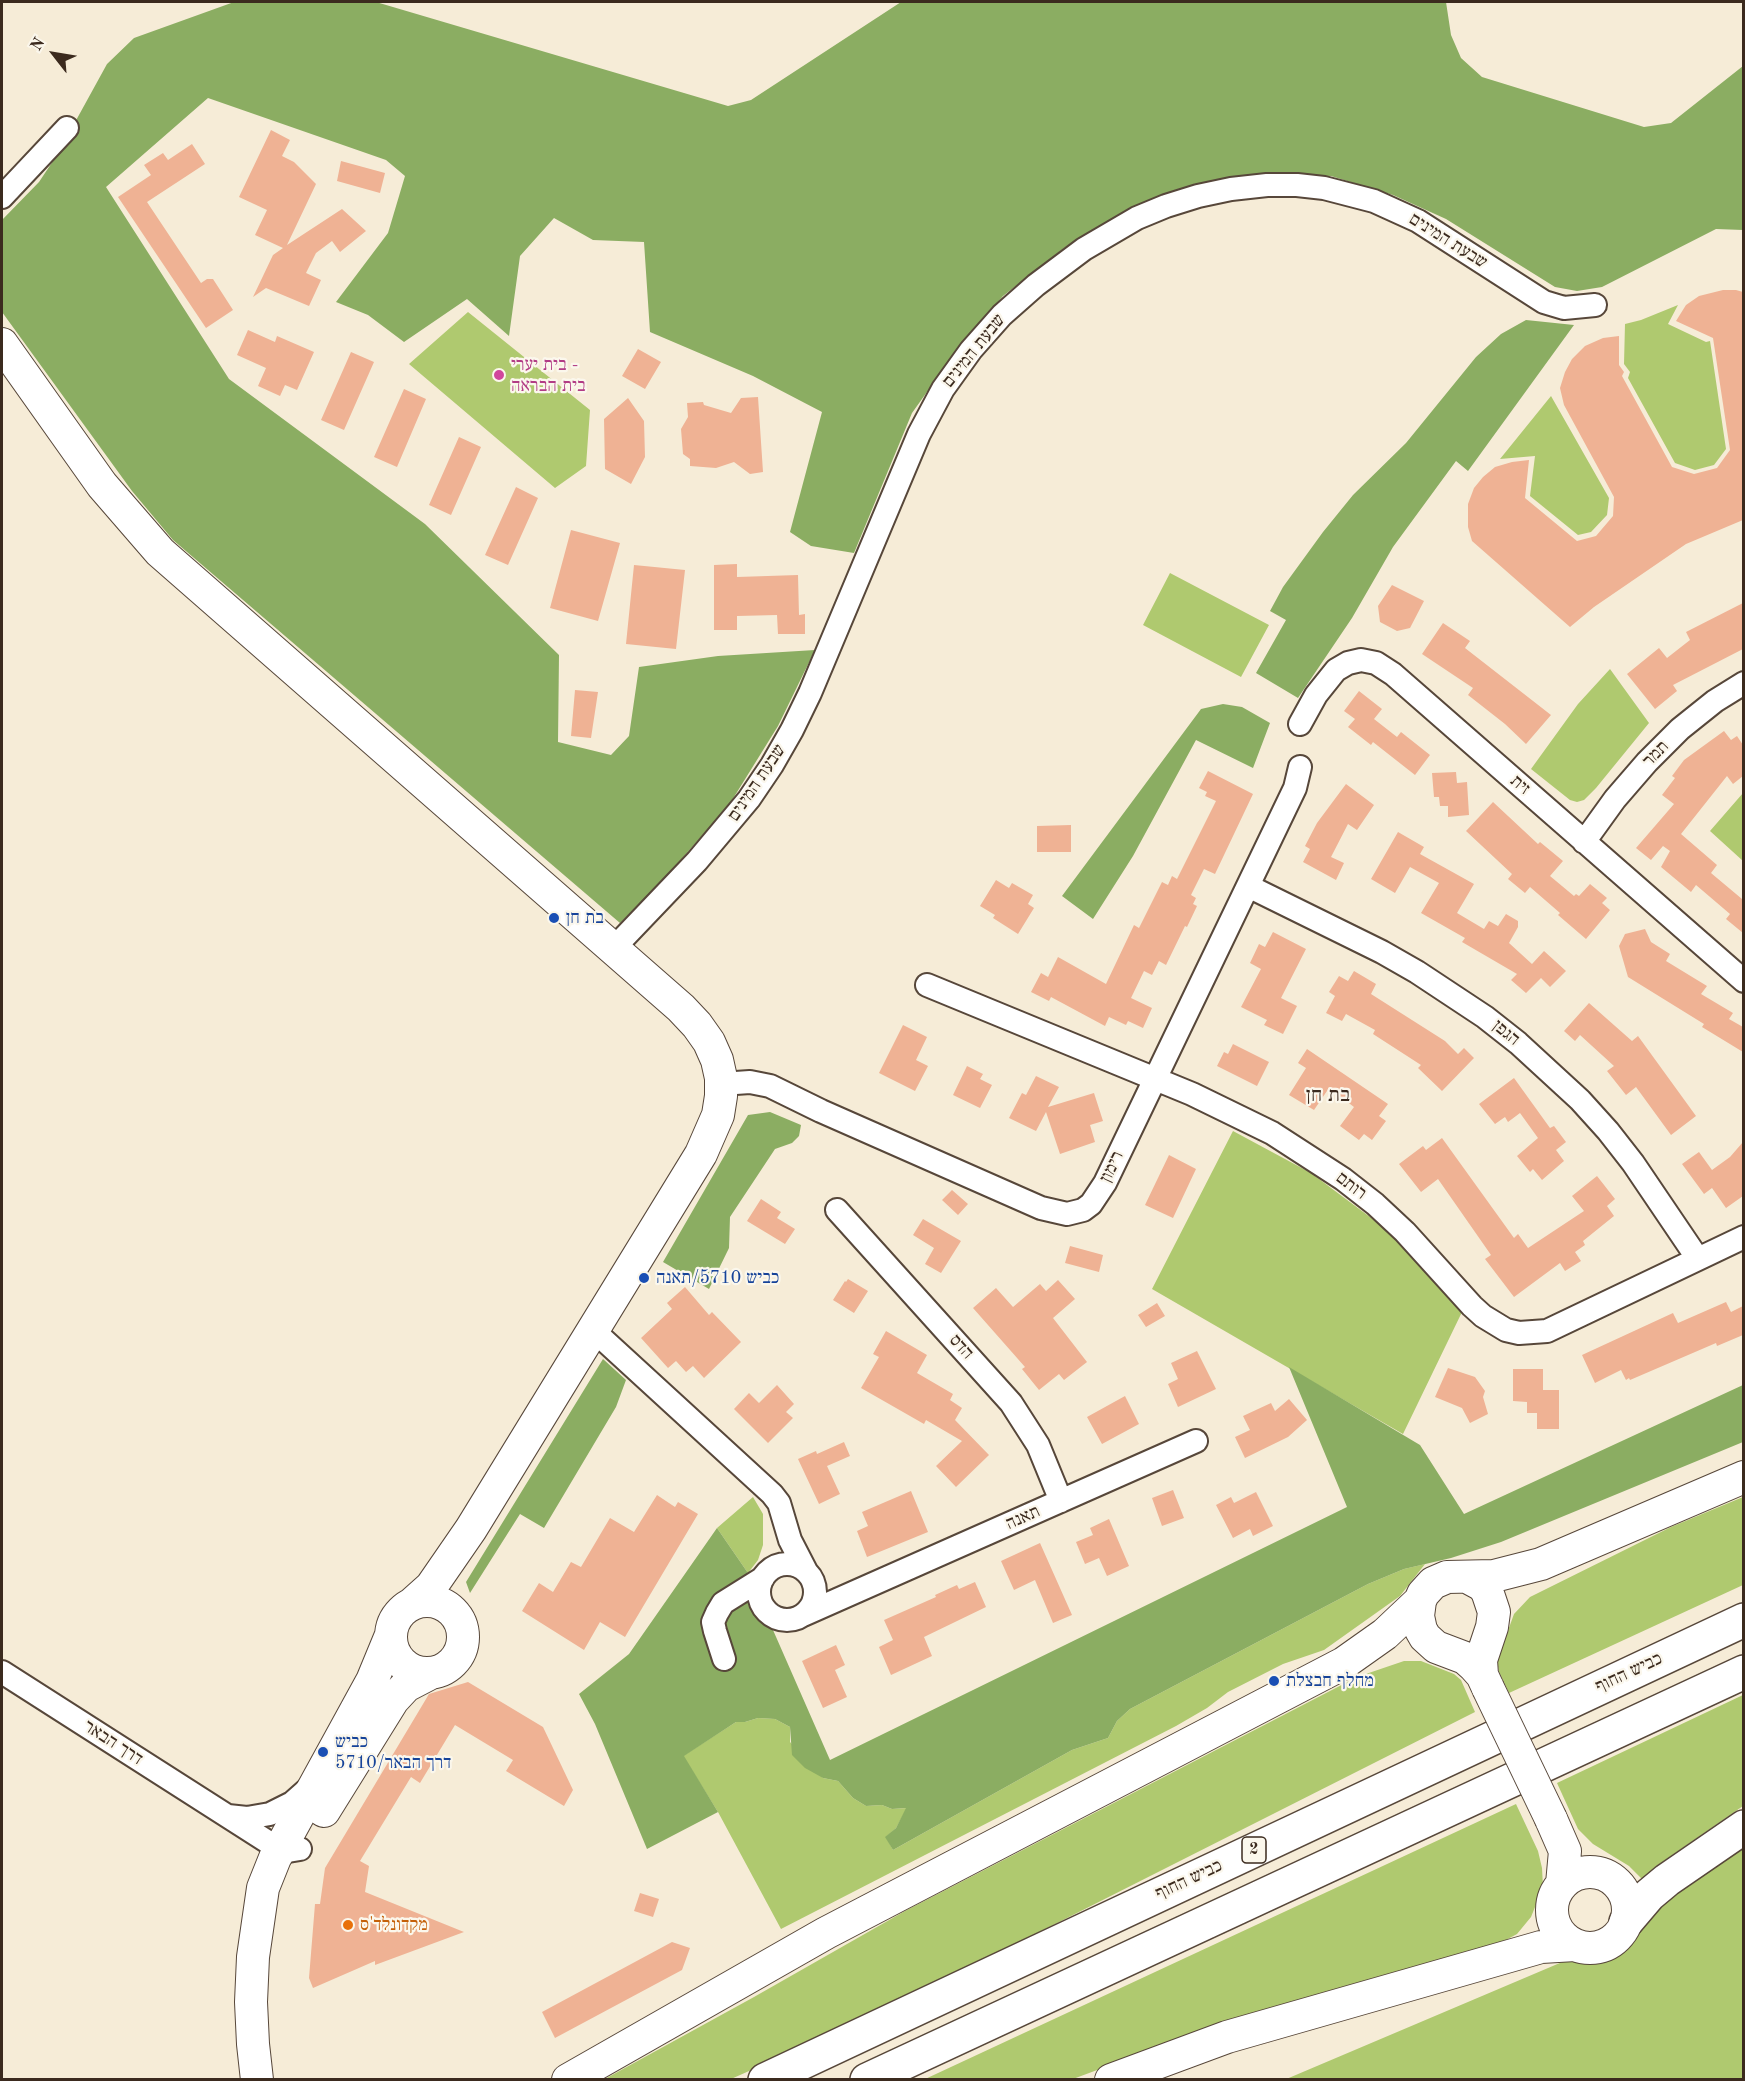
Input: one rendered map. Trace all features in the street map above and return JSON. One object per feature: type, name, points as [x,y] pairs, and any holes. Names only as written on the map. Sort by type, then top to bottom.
[{"type":"highway","name":"כביש החוף","points":[[765,2079],[1743,1620]]},
{"type":"highway","points":[[867,2079],[1743,1672]]},
{"type":"highway","points":[[1626,1922],[1649,1895],[1667,1880],[1743,1827]]},
{"type":"main road","points":[[2,344],[102,485],[160,552],[681,1008],[709,1042],[717,1060],[721,1084],[718,1115],[701,1154],[471,1529],[431,1587],[396,1618],[372,1681],[318,1779],[290,1849],[275,1931],[272,2034],[279,2079]]},
{"type":"main road","points":[[568,2079],[826,1933],[1344,1663],[1385,1634],[1420,1601],[1428,1588],[1440,1579],[1454,1576],[1469,1578],[1503,1574],[1541,1564],[1743,1477]]},
{"type":"main road","points":[[454,1612],[456,1572],[471,1529]]},
{"type":"main road","points":[[1541,1564],[1502,1599],[1491,1624],[1480,1660],[1485,1682],[1565,1851],[1553,1921],[1558,1931],[1575,1945]]},
{"type":"main road","points":[[1344,1663],[1409,1645],[1443,1649],[1472,1649],[1491,1624],[1493,1604],[1482,1585],[1469,1578]]},
{"type":"main road","points":[[257,2079],[251,2025],[253,1957],[263,1888],[393,1700],[406,1686],[449,1667],[462,1649],[463,1628],[454,1612],[432,1601],[412,1604]]},
{"type":"main road","points":[[1420,1601],[1418,1616],[1421,1630],[1443,1649],[1465,1658],[1485,1682]]},
{"type":"main road","points":[[391,1635],[394,1653],[402,1664],[415,1672],[429,1674]]},
{"type":"main road","points":[[1111,2079],[1227,2037],[1541,1947],[1575,1945],[1587,1948],[1599,1947],[1611,1942],[1626,1922],[1628,1912],[1624,1893],[1619,1884],[1578,1857],[1555,1827]]},
{"type":"main road","points":[[1498,1959],[1524,1947],[1536,1937],[1570,1877],[1590,1871],[1601,1873]]},
{"type":"main road","points":[[558,2079],[595,2063]]},
{"type":"street","points":[[2,197],[67,128]]},
{"type":"street","name":"שבעת המינים","points":[[613,949],[710,846],[749,799],[772,765],[810,693],[919,434],[943,388],[971,350],[1002,315],[1036,285],[1084,249],[1137,218],[1198,196],[1231,189],[1297,185],[1324,188],[1374,201],[1418,221],[1544,302],[1564,308],[1595,305]]},
{"type":"street","name":"זית","points":[[1300,724],[1316,695],[1336,670],[1347,663],[1361,660],[1376,663],[1393,674],[1743,981]]},
{"type":"street","name":"תמר","points":[[1584,842],[1615,800],[1655,753],[1706,708],[1743,683]]},
{"type":"street","name":"רימון","points":[[721,1084],[750,1082],[770,1086],[820,1111],[1050,1212],[1067,1214],[1083,1210],[1098,1195],[1155,1079],[1295,788],[1300,767]]},
{"type":"street","name":"הגפן","points":[[1248,885],[1417,972],[1460,999],[1518,1043],[1580,1100],[1608,1131],[1633,1163],[1698,1259]]},
{"type":"street","name":"רותם","points":[[927,985],[1223,1108],[1308,1155],[1343,1179],[1405,1232],[1472,1306],[1483,1316],[1506,1330],[1519,1333],[1547,1331],[1743,1237]]},
{"type":"street","name":"הדס","points":[[837,1210],[1011,1403],[1038,1445],[1061,1501]]},
{"type":"street","points":[[593,1330],[772,1494],[779,1503],[790,1540],[809,1576],[814,1596],[811,1606],[803,1615],[788,1620],[768,1613],[759,1594],[780,1545],[783,1519]]},
{"type":"street","name":"תאנה","points":[[803,1615],[1197,1441]]},
{"type":"street","points":[[724,1659],[713,1622],[717,1613],[723,1603],[775,1567],[785,1564],[796,1566],[830,1592],[849,1595]]},
{"type":"street","name":"דרך הבאר","points":[[2,1672],[224,1815],[290,1849]]},
{"type":"street","name":"דרך הבאר","points":[[224,1815],[247,1818],[270,1814],[292,1803],[318,1779]]},
{"type":"green space","points":[[234,2],[376,2],[728,106],[751,100],[901,2],[1446,2],[1451,35],[1461,58],[1482,77],[1644,127],[1671,123],[1743,66],[1743,230],[1716,229],[1602,287],[1577,291],[1555,287],[1446,219],[1393,195],[1331,176],[1261,177],[1198,184],[1131,207],[1064,248],[1003,296],[954,354],[912,413],[854,553],[811,546],[790,532],[822,412],[753,376],[650,332],[644,242],[593,240],[554,218],[520,256],[509,336],[467,299],[404,342],[368,315],[336,302],[388,233],[405,176],[386,160],[208,98],[106,187],[229,379],[425,524],[559,655],[558,742],[611,755],[629,736],[639,667],[718,656],[815,650],[778,726],[729,805],[663,880],[620,923],[173,540],[132,491],[2,312],[2,220],[39,182],[57,155],[107,64],[134,38]]},
{"type":"green space","points":[[1678,305],[1668,324],[1706,342],[1710,341],[1726,449],[1714,465],[1695,470],[1675,463],[1628,378],[1630,372],[1624,364],[1625,324]]},
{"type":"green space","points":[[468,312],[590,410],[586,466],[555,488],[409,364]]},
{"type":"green space","points":[[1526,320],[1574,325],[1468,471],[1456,461],[1393,547],[1352,618],[1298,698],[1256,673],[1286,620],[1270,611],[1283,587],[1323,532],[1353,495],[1406,443],[1476,357],[1501,334]]},
{"type":"green space","points":[[1551,396],[1609,498],[1607,515],[1591,532],[1578,535],[1530,496],[1535,456],[1500,459]]},
{"type":"green space","points":[[1170,573],[1269,625],[1241,677],[1143,625]]},
{"type":"green space","points":[[1610,669],[1649,723],[1596,788],[1584,800],[1577,802],[1570,800],[1531,769],[1578,704]]},
{"type":"green space","points":[[1223,704],[1242,707],[1270,723],[1253,768],[1196,740],[1133,856],[1093,919],[1062,896],[1201,709]]},
{"type":"green space","points":[[1743,793],[1743,861],[1710,831]]},
{"type":"green space","points":[[770,1112],[801,1125],[799,1136],[792,1143],[775,1149],[730,1217],[729,1248],[709,1289],[663,1262],[748,1115]]},
{"type":"green space","points":[[1233,1131],[1311,1173],[1386,1229],[1462,1312],[1403,1434],[1152,1289]]},
{"type":"green space","points":[[603,1359],[626,1380],[616,1407],[544,1528],[520,1514],[470,1593],[466,1582]]},
{"type":"green space","points":[[1289,1367],[1420,1445],[1464,1514],[1743,1385],[1743,1442],[1501,1542],[1451,1558],[1404,1569],[1368,1584],[1130,1709],[1117,1721],[1108,1738],[1072,1750],[893,1850],[885,1837],[896,1828],[906,1808],[866,1806],[853,1798],[838,1781],[823,1778],[805,1768],[792,1755],[790,1727],[775,1719],[758,1718],[736,1722],[684,1756],[718,1812],[647,1849],[595,1724],[579,1694],[629,1654],[717,1528],[748,1573],[830,1760],[1347,1507]]},
{"type":"green space","points":[[753,1497],[763,1514],[763,1545],[758,1560],[748,1573],[717,1528]]},
{"type":"green space","points":[[1743,1497],[1743,1585],[1509,1693],[1499,1672],[1497,1661],[1514,1614],[1530,1597],[1671,1527]]},
{"type":"green space","points":[[1425,1564],[1400,1596],[1324,1650],[1283,1664],[1228,1692],[1207,1708],[1176,1726],[781,1929],[718,1812],[683,1756],[736,1722],[758,1718],[775,1719],[790,1727],[790,1742],[823,1778],[838,1781],[853,1798],[866,1806],[907,1808],[896,1828],[886,1837],[893,1850],[1072,1750],[1108,1738],[1117,1721],[1130,1709],[1368,1584],[1404,1569]]},
{"type":"green space","points":[[1404,1661],[1421,1661],[1454,1674],[1461,1680],[1475,1712],[869,2018],[731,2079],[603,2080],[905,1911],[1357,1677]]},
{"type":"green space","points":[[1743,1695],[1743,1806],[1655,1867],[1643,1880],[1629,1866],[1593,1844],[1578,1829],[1557,1783]]},
{"type":"green space","points":[[1516,1804],[1538,1851],[1543,1887],[1531,1917],[1517,1934],[1495,1946],[1151,2050],[1073,2079],[923,2080]]},
{"type":"green space","points":[[1743,1836],[1743,2079],[1284,2080],[1574,1957],[1596,1963],[1621,1953],[1650,1910]]},
{"type":"building","points":[[271,130],[290,140],[282,156],[294,162],[316,184],[287,245],[342,209],[366,231],[340,252],[332,241],[316,253],[306,273],[321,280],[309,306],[266,288],[253,297],[273,255],[283,248],[255,235],[267,210],[239,197]]},
{"type":"building","points":[[192,144],[205,164],[147,202],[201,283],[207,279],[213,279],[233,310],[206,328],[118,197],[151,175],[144,165],[163,153],[168,160]]},
{"type":"building","points":[[341,161],[385,173],[380,193],[337,181]]},
{"type":"building","points":[[1723,290],[1743,292],[1743,520],[1686,544],[1594,607],[1570,627],[1472,541],[1468,527],[1468,504],[1474,488],[1495,467],[1529,460],[1525,498],[1577,541],[1596,536],[1613,516],[1614,497],[1564,405],[1560,388],[1572,359],[1585,346],[1603,338],[1619,336],[1619,365],[1624,372],[1622,376],[1672,467],[1694,474],[1717,468],[1730,450],[1713,338],[1676,321],[1686,305],[1699,296]]},
{"type":"building","points":[[248,330],[275,342],[277,336],[314,352],[297,390],[285,385],[280,396],[258,386],[266,368],[237,355]]},
{"type":"building","points":[[638,349],[661,362],[645,389],[622,376]]},
{"type":"building","points":[[351,352],[374,362],[344,430],[321,420]]},
{"type":"building","points":[[404,389],[426,399],[397,467],[374,457]]},
{"type":"building","points":[[758,397],[763,472],[750,474],[734,462],[716,468],[690,466],[690,459],[683,454],[681,429],[688,417],[687,403],[703,402],[704,405],[731,413],[741,398]]},
{"type":"building","points":[[628,398],[644,421],[645,457],[631,484],[605,469],[604,419]]},
{"type":"building","points":[[459,437],[481,447],[451,515],[429,505]]},
{"type":"building","points":[[516,487],[538,498],[508,565],[485,555]]},
{"type":"building","points":[[571,530],[620,543],[598,621],[550,608]]},
{"type":"building","points":[[737,564],[737,577],[798,575],[799,615],[805,614],[805,634],[778,634],[777,615],[737,616],[737,630],[714,630],[714,565]]},
{"type":"building","points":[[634,565],[685,570],[676,649],[626,644]]},
{"type":"building","points":[[1392,585],[1424,601],[1410,628],[1397,631],[1380,622],[1378,606]]},
{"type":"building","points":[[1743,603],[1743,649],[1673,685],[1677,691],[1655,709],[1627,674],[1659,648],[1667,658],[1690,640],[1686,632]]},
{"type":"building","points":[[1443,623],[1470,641],[1465,648],[1551,715],[1526,744],[1468,695],[1473,688],[1422,654]]},
{"type":"building","points":[[575,690],[598,692],[591,738],[571,736]]},
{"type":"building","points":[[1359,691],[1382,709],[1374,719],[1397,737],[1401,732],[1430,755],[1415,775],[1373,742],[1371,745],[1348,727],[1355,719],[1344,711]]},
{"type":"building","points":[[1724,731],[1731,740],[1737,736],[1743,745],[1743,776],[1733,784],[1727,776],[1681,834],[1717,865],[1711,873],[1742,899],[1743,897],[1743,933],[1726,919],[1730,914],[1696,885],[1691,892],[1661,867],[1670,851],[1663,846],[1651,860],[1636,848],[1674,804],[1662,795],[1675,778],[1672,776],[1684,760]]},
{"type":"building","points":[[1208,771],[1253,794],[1215,874],[1204,869],[1191,895],[1196,898],[1193,904],[1197,906],[1166,965],[1159,961],[1152,975],[1144,971],[1131,998],[1152,1008],[1143,1028],[1128,1021],[1126,1025],[1109,1017],[1105,1026],[1051,997],[1049,1001],[1031,992],[1041,973],[1048,977],[1058,957],[1106,984],[1134,925],[1139,928],[1162,882],[1168,885],[1172,876],[1177,879],[1216,801],[1205,796],[1207,792],[1199,788]]},
{"type":"building","points":[[1456,772],[1457,783],[1467,782],[1469,815],[1448,817],[1448,806],[1440,806],[1439,797],[1434,797],[1432,773]]},
{"type":"building","points":[[1346,784],[1374,805],[1357,830],[1348,824],[1331,857],[1344,863],[1336,880],[1303,862],[1310,849],[1305,846],[1317,823]]},
{"type":"building","points":[[1493,802],[1538,844],[1540,842],[1563,861],[1550,876],[1574,896],[1576,894],[1579,896],[1590,884],[1607,898],[1602,903],[1610,910],[1586,939],[1530,887],[1525,893],[1508,879],[1512,874],[1466,831]]},
{"type":"building","points":[[1071,825],[1071,852],[1037,852],[1037,826]]},
{"type":"building","points":[[1398,832],[1424,847],[1420,854],[1474,884],[1457,913],[1484,929],[1489,921],[1498,926],[1506,914],[1518,921],[1518,927],[1509,943],[1532,964],[1544,951],[1566,971],[1550,987],[1541,978],[1526,993],[1511,980],[1517,974],[1462,942],[1465,938],[1421,913],[1439,883],[1410,867],[1395,893],[1371,879]]},
{"type":"building","points":[[996,880],[1009,888],[1012,883],[1033,895],[1028,904],[1034,908],[1018,934],[993,918],[995,915],[980,906]]},
{"type":"building","points":[[1645,929],[1651,942],[1670,954],[1666,961],[1707,986],[1701,994],[1733,1013],[1729,1019],[1743,1027],[1743,1052],[1702,1027],[1704,1024],[1628,977],[1619,946],[1625,934]]},
{"type":"building","points":[[1273,932],[1306,949],[1281,998],[1297,1006],[1283,1034],[1264,1025],[1267,1020],[1241,1007],[1261,969],[1250,963],[1259,944],[1265,947]]},
{"type":"building","points":[[1354,971],[1376,984],[1371,994],[1445,1041],[1458,1054],[1464,1048],[1474,1058],[1442,1091],[1418,1068],[1421,1065],[1373,1034],[1375,1030],[1346,1014],[1342,1021],[1326,1013],[1335,996],[1329,992],[1339,976],[1348,981]]},
{"type":"building","points":[[1589,1003],[1632,1041],[1638,1036],[1696,1116],[1671,1135],[1636,1087],[1626,1095],[1607,1071],[1614,1066],[1580,1035],[1575,1041],[1564,1031]]},
{"type":"building","points":[[903,1025],[927,1037],[916,1060],[928,1066],[915,1091],[879,1073]]},
{"type":"building","points":[[1233,1044],[1269,1062],[1257,1086],[1217,1066],[1224,1052],[1228,1054]]},
{"type":"building","points":[[1307,1049],[1388,1104],[1379,1116],[1386,1121],[1372,1140],[1364,1134],[1359,1140],[1340,1126],[1354,1107],[1329,1088],[1314,1110],[1289,1095],[1306,1068],[1298,1063]]},
{"type":"building","points":[[967,1066],[983,1074],[980,1079],[992,1085],[980,1108],[953,1095]]},
{"type":"building","points":[[1036,1076],[1059,1087],[1048,1107],[1094,1093],[1103,1121],[1090,1125],[1095,1142],[1060,1154],[1046,1112],[1036,1131],[1009,1118],[1022,1093],[1026,1095]]},
{"type":"building","points":[[1514,1078],[1550,1128],[1554,1126],[1566,1142],[1556,1150],[1564,1161],[1542,1180],[1533,1169],[1530,1172],[1517,1156],[1538,1138],[1520,1113],[1508,1122],[1505,1117],[1495,1124],[1479,1104]]},
{"type":"building","points":[[1442,1138],[1514,1238],[1518,1234],[1528,1248],[1584,1211],[1572,1196],[1597,1176],[1615,1199],[1607,1206],[1614,1216],[1583,1241],[1585,1245],[1575,1252],[1581,1261],[1565,1271],[1560,1263],[1514,1297],[1485,1259],[1491,1255],[1438,1179],[1421,1192],[1399,1164],[1423,1146],[1426,1150]]},
{"type":"building","points":[[1743,1142],[1743,1196],[1726,1208],[1712,1188],[1704,1194],[1682,1164],[1699,1152],[1712,1170],[1730,1157]]},
{"type":"building","points":[[1169,1155],[1196,1169],[1173,1218],[1145,1205]]},
{"type":"building","points":[[952,1190],[968,1204],[958,1215],[942,1200]]},
{"type":"building","points":[[761,1199],[781,1212],[777,1218],[795,1229],[785,1244],[747,1221]]},
{"type":"building","points":[[923,1219],[961,1241],[941,1273],[925,1264],[934,1248],[913,1235]]},
{"type":"building","points":[[1070,1246],[1103,1255],[1099,1272],[1065,1263]]},
{"type":"building","points":[[848,1279],[868,1291],[854,1313],[833,1300]]},
{"type":"building","points":[[1058,1280],[1075,1299],[1053,1318],[1087,1362],[1064,1380],[1059,1374],[1039,1390],[1022,1369],[1025,1367],[973,1308],[996,1288],[1013,1307],[1040,1284],[1046,1291]]},
{"type":"building","points":[[685,1287],[709,1315],[712,1312],[741,1342],[704,1378],[693,1366],[686,1372],[676,1361],[668,1368],[641,1338],[672,1309],[667,1303]]},
{"type":"building","points":[[1726,1302],[1731,1312],[1743,1306],[1743,1335],[1717,1346],[1716,1343],[1630,1380],[1629,1378],[1626,1380],[1621,1370],[1595,1383],[1582,1355],[1673,1313],[1678,1323]]},
{"type":"building","points":[[1157,1303],[1165,1316],[1146,1327],[1138,1315]]},
{"type":"building","points":[[886,1331],[927,1355],[917,1373],[953,1394],[950,1400],[962,1408],[955,1420],[989,1455],[956,1487],[936,1466],[962,1441],[926,1420],[924,1424],[861,1388],[879,1357],[873,1354]]},
{"type":"building","points":[[1197,1351],[1216,1389],[1178,1407],[1168,1384],[1178,1379],[1171,1363]]},
{"type":"building","points":[[1448,1368],[1475,1377],[1485,1391],[1483,1397],[1488,1414],[1470,1423],[1462,1408],[1435,1397]]},
{"type":"building","points":[[1513,1369],[1543,1369],[1543,1390],[1559,1390],[1559,1429],[1537,1429],[1537,1413],[1527,1413],[1527,1402],[1513,1401]]},
{"type":"building","points":[[777,1385],[794,1404],[786,1412],[793,1418],[768,1443],[734,1409],[749,1393],[759,1403]]},
{"type":"building","points":[[1125,1396],[1139,1424],[1102,1444],[1087,1417]]},
{"type":"building","points":[[1289,1399],[1307,1420],[1288,1437],[1245,1458],[1235,1437],[1250,1430],[1243,1416],[1271,1403],[1275,1411]]},
{"type":"building","points":[[844,1442],[850,1456],[827,1466],[840,1494],[819,1504],[798,1459],[816,1451],[817,1454]]},
{"type":"building","points":[[1173,1490],[1184,1518],[1162,1526],[1152,1498]]},
{"type":"building","points":[[911,1491],[928,1532],[867,1557],[857,1531],[868,1526],[862,1512]]},
{"type":"building","points":[[1256,1492],[1273,1526],[1253,1536],[1250,1529],[1233,1538],[1216,1505],[1231,1497],[1234,1503]]},
{"type":"building","points":[[657,1495],[675,1507],[678,1502],[698,1514],[625,1637],[600,1622],[584,1650],[522,1611],[539,1583],[553,1592],[571,1562],[581,1567],[610,1518],[634,1532]]},
{"type":"building","points":[[1109,1519],[1129,1566],[1107,1576],[1099,1558],[1085,1564],[1076,1542],[1093,1535],[1090,1528]]},
{"type":"building","points":[[1040,1543],[1072,1615],[1053,1623],[1035,1580],[1014,1590],[1001,1561]]},
{"type":"building","points":[[975,1582],[986,1607],[924,1637],[932,1656],[891,1675],[879,1647],[893,1640],[884,1620],[957,1585],[959,1589]]},
{"type":"building","points":[[836,1645],[845,1665],[835,1670],[847,1697],[823,1708],[802,1661]]},
{"type":"building","points":[[468,1682],[543,1727],[573,1790],[564,1806],[506,1771],[513,1760],[455,1725],[420,1783],[411,1777],[360,1861],[369,1866],[365,1892],[464,1932],[375,1965],[375,1961],[313,1988],[309,1978],[315,1904],[320,1904],[325,1868],[429,1694]]},
{"type":"building","points":[[640,1893],[659,1899],[653,1917],[634,1911]]},
{"type":"building","points":[[672,1942],[690,1948],[682,1970],[555,2038],[542,2012]]},
{"type":"place","name":"בית יערי - בית הבראה","points":[[499,375]]},
{"type":"place","name":"בת חן","points":[[554,918]]},
{"type":"place","name":"כביש 5710/תאנה","points":[[644,1278]]},
{"type":"place","name":"מחלף חבצלת","points":[[1274,1681]]},
{"type":"place","name":"כביש 5710/דרך הבאר","points":[[323,1752]]},
{"type":"place","name":"מקדונלד'ס","points":[[348,1925]]},
{"type":"district","name":"בת חן","points":[[1328,1095]]}]
